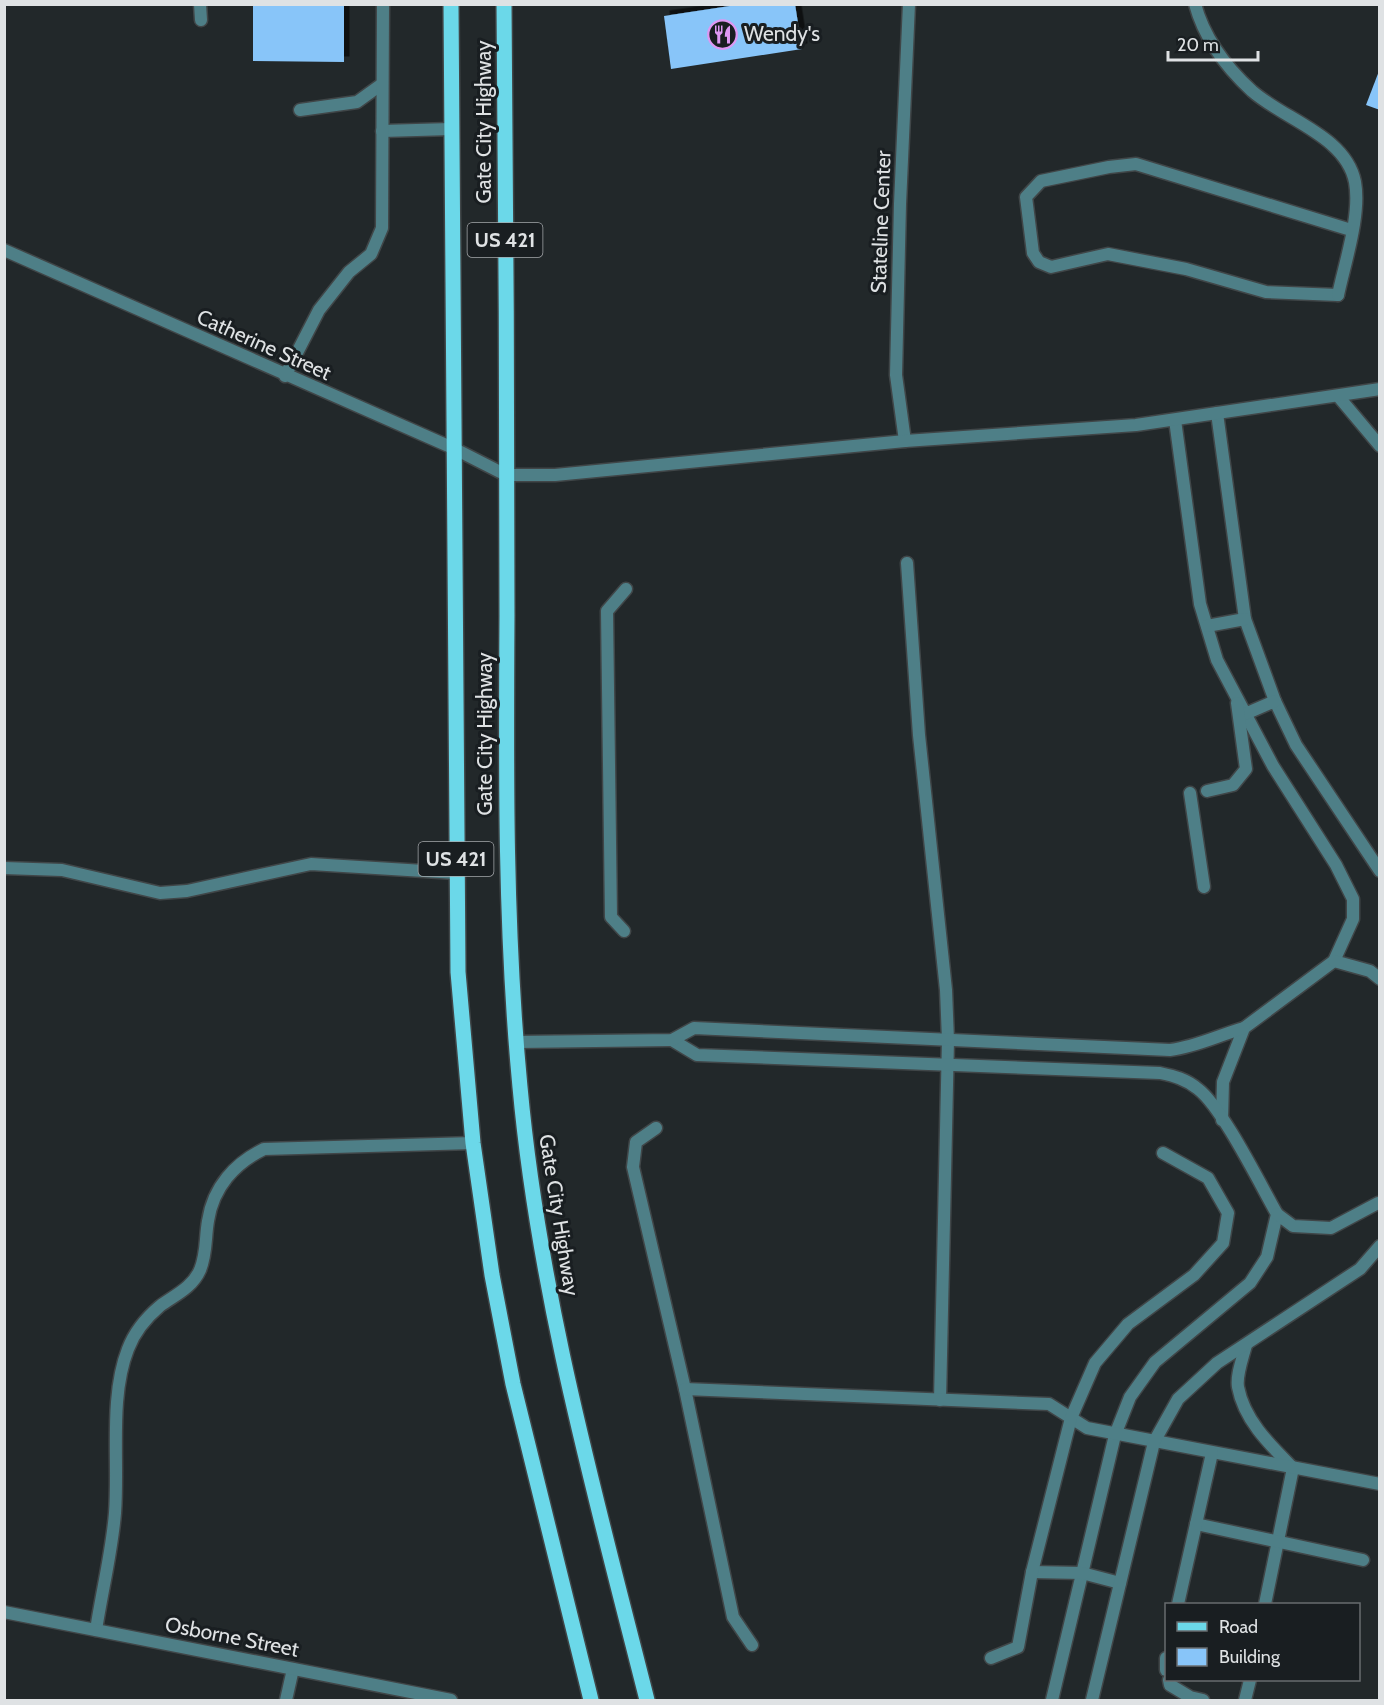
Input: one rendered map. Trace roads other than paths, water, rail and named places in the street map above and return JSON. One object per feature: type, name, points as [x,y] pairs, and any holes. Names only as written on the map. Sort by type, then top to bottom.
[{"type":"main road","name":"Gate City Highway","points":[[451,4],[458,972],[473,1143],[492,1275],[513,1384],[591,1701]]},
{"type":"main road","name":"Gate City Highway","points":[[504,4],[505,740],[508,910],[520,1089],[537,1221],[560,1353],[647,1701]]},
{"type":"street","points":[[200,4],[201,20]]},
{"type":"street","points":[[285,376],[319,310],[349,272],[371,254],[382,228],[383,4]]},
{"type":"street","name":"Stateline Center","points":[[904,441],[896,375],[900,204],[909,4]]},
{"type":"street","points":[[1195,4],[1214,46],[1253,91],[1289,118],[1328,140],[1346,160],[1354,181],[1356,204],[1351,230],[1338,295],[1266,292],[1186,268],[1108,254],[1051,267],[1039,262],[1033,253],[1026,196],[1041,181],[1109,167],[1136,164],[1351,230]]},
{"type":"street","points":[[300,110],[357,102],[382,84]]},
{"type":"street","points":[[382,131],[452,129]]},
{"type":"street","name":"Catherine Street","points":[[4,250],[285,376],[453,448],[506,475]]},
{"type":"street","points":[[506,475],[555,476],[904,441],[1136,425],[1380,389]]},
{"type":"street","points":[[1338,396],[1380,446]]},
{"type":"street","points":[[1217,413],[1245,618],[1275,701],[1296,746],[1380,871]]},
{"type":"street","points":[[517,1042],[672,1040],[694,1028],[1170,1050],[1193,1048],[1214,1036],[1244,1028],[1334,961],[1353,919],[1353,899],[1336,865],[1273,766],[1217,660],[1200,604],[1175,420]]},
{"type":"street","points":[[907,563],[923,777],[946,990],[949,1065],[940,1400]]},
{"type":"street","points":[[624,931],[611,917],[607,610],[626,589]]},
{"type":"street","points":[[1207,626],[1245,618]]},
{"type":"street","points":[[1207,791],[1233,785],[1245,769],[1238,728],[1237,699]]},
{"type":"street","points":[[1245,714],[1275,701]]},
{"type":"street","points":[[1190,793],[1204,887]]},
{"type":"street","points":[[4,868],[62,870],[160,893],[188,891],[311,864],[456,873]]},
{"type":"street","points":[[1334,961],[1370,971],[1380,979]]},
{"type":"street","points":[[1222,1120],[1223,1082],[1244,1028]]},
{"type":"street","points":[[672,1040],[697,1055],[1160,1073],[1178,1076],[1200,1090],[1222,1120],[1277,1214],[1293,1226],[1331,1228],[1378,1203]]},
{"type":"street","points":[[656,1128],[636,1142],[633,1167],[685,1389],[733,1617],[752,1645]]},
{"type":"street","points":[[96,1630],[115,1514],[120,1375],[128,1348],[140,1328],[159,1307],[186,1288],[199,1272],[206,1251],[208,1220],[214,1200],[226,1177],[245,1158],[264,1149],[473,1143]]},
{"type":"street","points":[[991,1658],[1018,1647],[1032,1572],[1071,1418],[1095,1363],[1128,1324],[1194,1275],[1222,1243],[1228,1213],[1208,1178],[1163,1153]]},
{"type":"street","points":[[1052,1701],[1115,1435],[1130,1397],[1155,1362],[1250,1283],[1267,1257],[1277,1214]]},
{"type":"street","points":[[1092,1701],[1154,1442],[1178,1399],[1217,1363],[1360,1269],[1380,1246]]},
{"type":"street","points":[[1246,1345],[1238,1385],[1247,1413],[1265,1440],[1293,1468]]},
{"type":"street","points":[[685,1389],[1049,1404],[1087,1428],[1115,1435],[1380,1484]]},
{"type":"street","points":[[1178,1603],[1212,1453]]},
{"type":"street","points":[[1265,1603],[1293,1468]]},
{"type":"street","points":[[1196,1524],[1363,1560]]},
{"type":"street","points":[[1032,1572],[1082,1573],[1120,1583]]},
{"type":"street","name":"Osborne Street","points":[[4,1612],[292,1669],[419,1697],[451,1701]]},
{"type":"street","points":[[286,1701],[292,1669]]},
{"type":"street","points":[[1169,1681],[1170,1684],[1190,1697],[1203,1701]]},
{"type":"street","points":[[1245,1701],[1250,1681]]},
{"type":"place","name":"Wendy's","points":[[723,34]]}]
